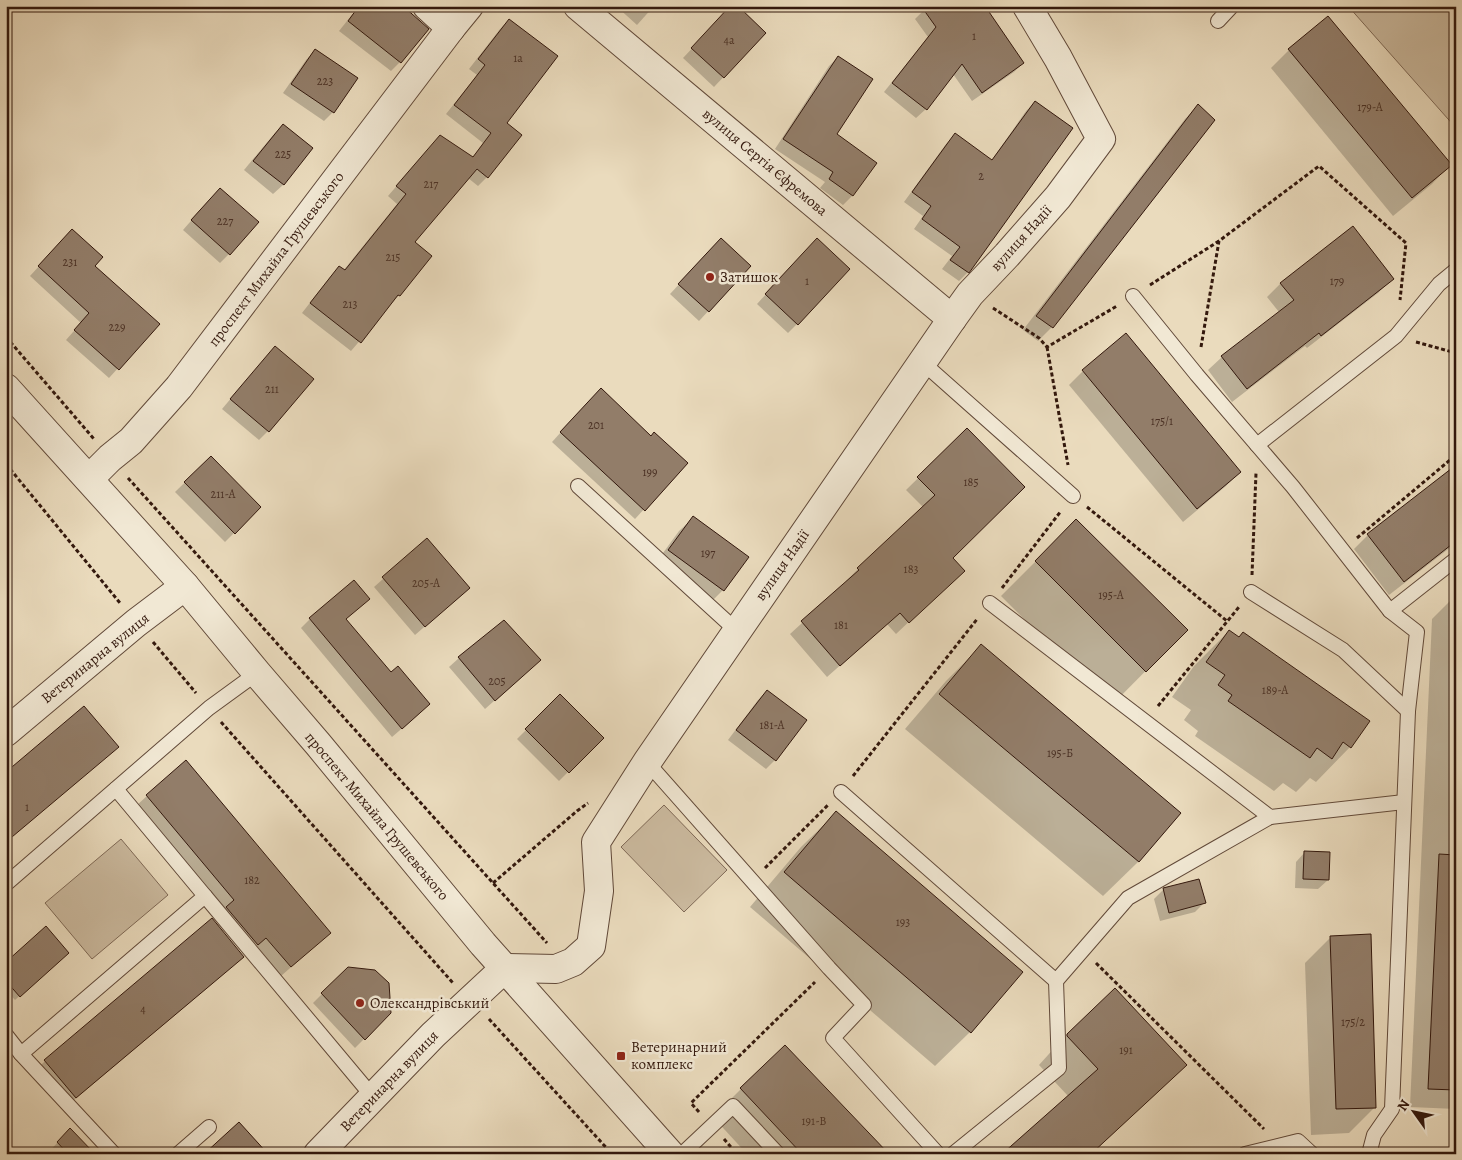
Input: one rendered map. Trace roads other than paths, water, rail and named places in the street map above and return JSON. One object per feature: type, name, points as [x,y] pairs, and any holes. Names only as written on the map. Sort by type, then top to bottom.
[{"type":"street","points":[[427,6],[451,28],[469,6]]},
{"type":"street","name":"вулиця Сергія Єфремова","points":[[578,6],[952,319]]},
{"type":"street","name":"вулиця Надії","points":[[505,968],[556,969],[573,962],[591,946],[599,891],[596,842],[646,762],[970,294],[1058,196],[1101,139],[1058,58],[1026,6]]},
{"type":"street","name":"проспект Михайла Грушевського","points":[[87,477],[95,473],[131,441],[179,387],[451,28]]},
{"type":"street","name":"проспект Михайла Грушевського","points":[[6,388],[185,586],[476,936],[670,1154]]},
{"type":"street","name":"Ветеринарна вулиця","points":[[6,732],[136,623],[185,586]]},
{"type":"street","name":"Ветеринарна вулиця","points":[[320,1153],[433,1035],[505,968]]},
{"type":"lane","points":[[1218,21],[1232,6]]},
{"type":"lane","points":[[1257,445],[1396,336],[1440,284],[1456,270]]},
{"type":"lane","points":[[1133,296],[1197,375],[1293,487],[1390,611],[1416,632],[1408,710],[1392,1109],[1374,1134],[1369,1154]]},
{"type":"lane","points":[[922,362],[1073,496]]},
{"type":"lane","points":[[578,486],[737,631]]},
{"type":"lane","points":[[1390,611],[1456,559]]},
{"type":"lane","points":[[1251,592],[1343,650],[1408,710]]},
{"type":"lane","points":[[990,603],[1270,817]]},
{"type":"lane","points":[[6,884],[209,708],[257,673]]},
{"type":"lane","points":[[646,762],[864,1005],[833,1038],[938,1154]]},
{"type":"lane","points":[[116,789],[373,1097]]},
{"type":"lane","points":[[841,792],[1056,981]]},
{"type":"lane","points":[[953,1154],[1059,1068],[1056,981],[1128,898],[1270,817],[1404,802]]},
{"type":"lane","points":[[21,1054],[205,896]]},
{"type":"lane","points":[[6,1035],[21,1054],[114,1154]]},
{"type":"lane","points":[[682,1154],[734,1106],[778,1154]]},
{"type":"lane","points":[[178,1154],[209,1126]]},
{"type":"lane","points":[[1245,1154],[1298,1141],[1312,1154]]},
{"type":"place","name":"Затишок","points":[[710,277]]},
{"type":"place","name":"Олександрівський","points":[[360,1003]]},
{"type":"place","name":"Ветеринарний комплекс","points":[[621,1056]]}]
